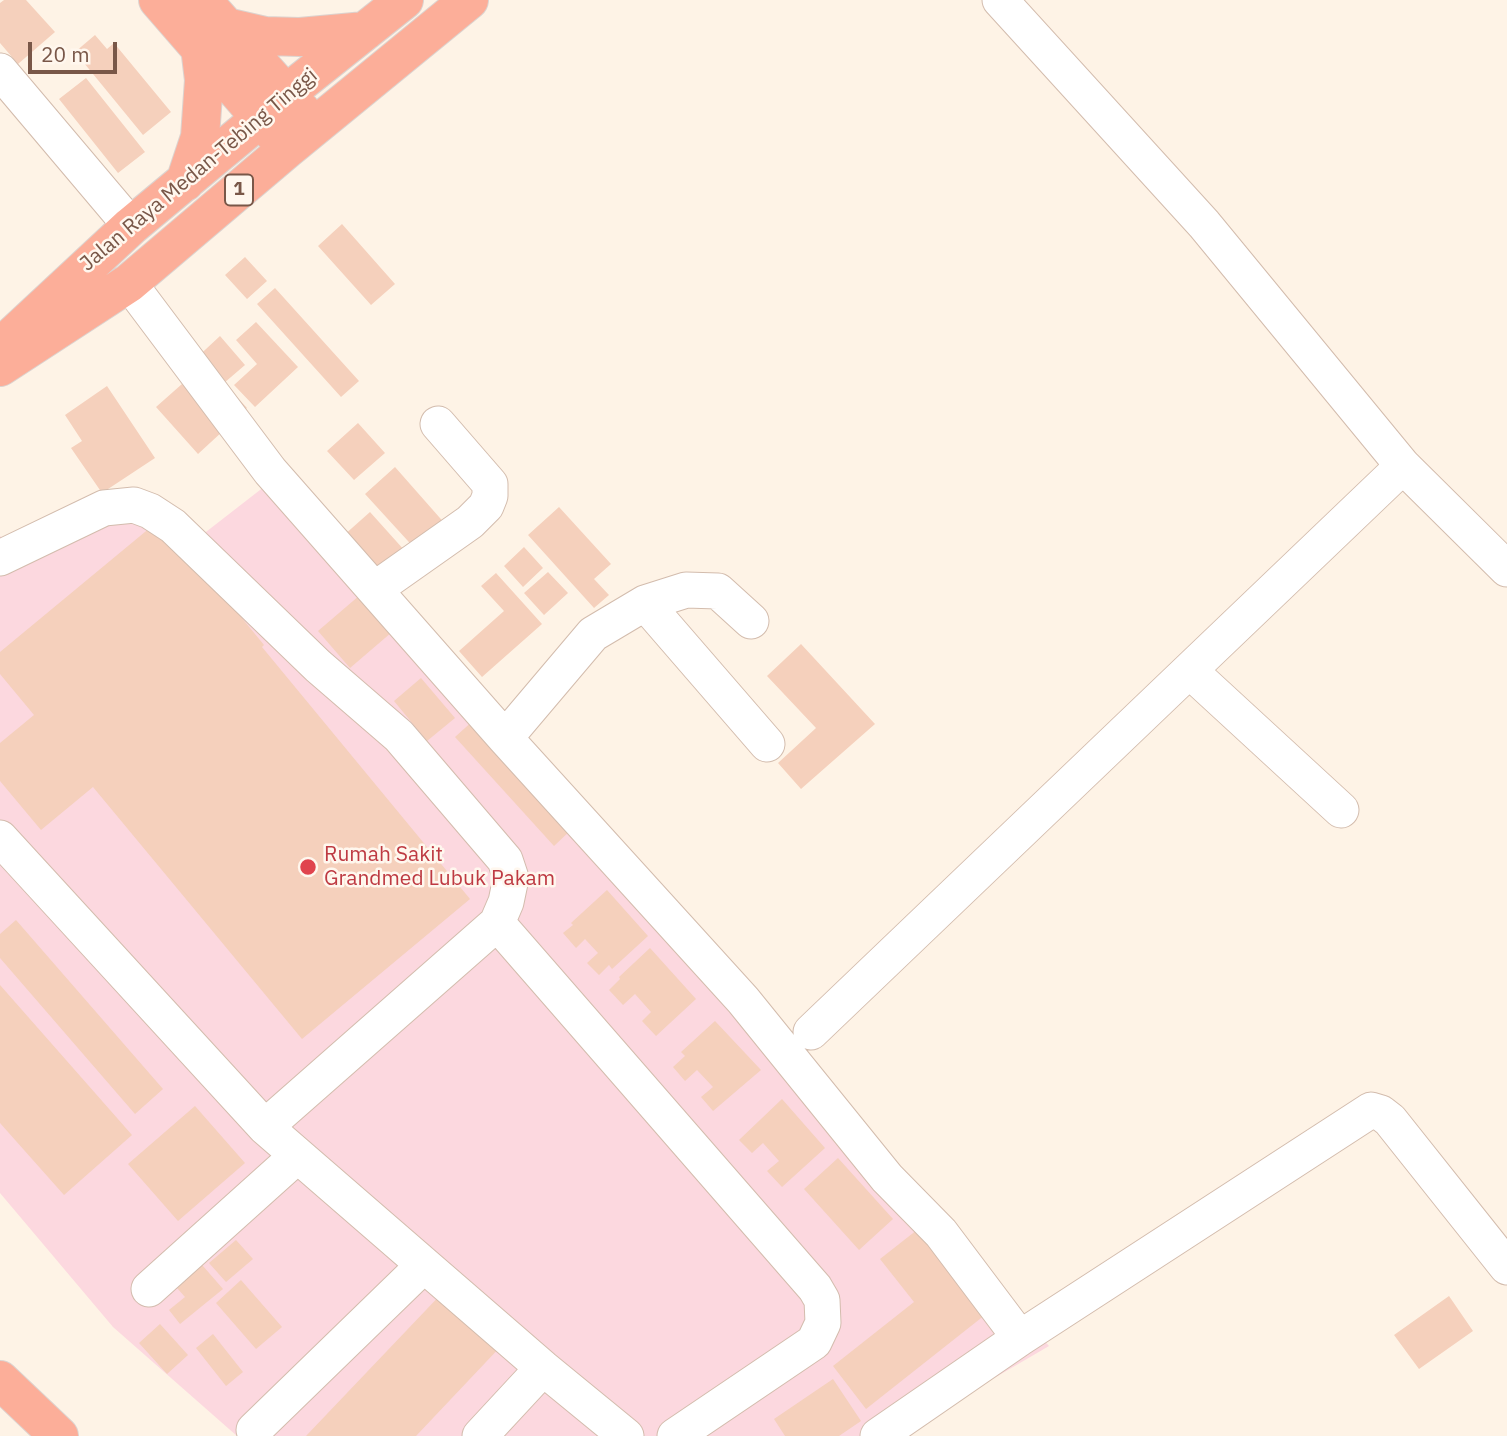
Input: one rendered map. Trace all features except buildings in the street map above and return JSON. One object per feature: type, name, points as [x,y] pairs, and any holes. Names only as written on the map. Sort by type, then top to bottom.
[{"type":"highway","points":[[158,0],[209,25],[276,36],[365,31]]},
{"type":"highway","name":"Jalan Raya Medan-Tebing Tinggi","points":[[0,348],[131,226],[404,0]]},
{"type":"highway","name":"Jalan Raya Medan-Tebing Tinggi","points":[[0,367],[129,284],[469,0]]},
{"type":"highway","points":[[209,25],[301,139]]},
{"type":"highway","points":[[185,182],[200,138],[209,25]]},
{"type":"highway","points":[[0,1380],[59,1436]]},
{"type":"street","points":[[1000,0],[1204,225],[1404,466],[1507,569]]},
{"type":"street","points":[[0,71],[131,226]]},
{"type":"street","points":[[129,284],[270,471],[505,738],[743,1000],[887,1178],[941,1233],[1020,1338]]},
{"type":"street","points":[[375,589],[470,522],[486,506],[490,496],[490,484],[438,424]]},
{"type":"street","points":[[811,1032],[1404,466]]},
{"type":"street","points":[[0,558],[104,508],[134,505],[150,511],[173,526],[318,667],[399,736],[505,860],[511,878],[506,902],[497,923],[265,1127]]},
{"type":"street","points":[[505,738],[593,634],[645,603],[686,590],[718,591],[751,621]]},
{"type":"street","points":[[645,603],[767,744]]},
{"type":"street","points":[[1190,671],[1341,810]]},
{"type":"street","points":[[0,838],[265,1127],[625,1436]]},
{"type":"street","points":[[497,923],[815,1288],[822,1300],[823,1323],[814,1342],[675,1436]]},
{"type":"street","points":[[878,1436],[1020,1338],[1371,1110],[1390,1120],[1507,1267]]},
{"type":"street","points":[[149,1289],[297,1156]]},
{"type":"street","points":[[254,1430],[424,1265]]},
{"type":"street","points":[[480,1436],[543,1368]]},
{"type":"shaded area","name":"Rumah Sakit Grandmed Lubuk Pakam","points":[[269,483],[1049,1346],[895,1436],[237,1436],[113,1327],[0,1193],[0,536],[4,540],[81,510],[202,535]]},
{"type":"place","name":"Rumah Sakit Grandmed Lubuk Pakam","points":[[308,867]]}]
